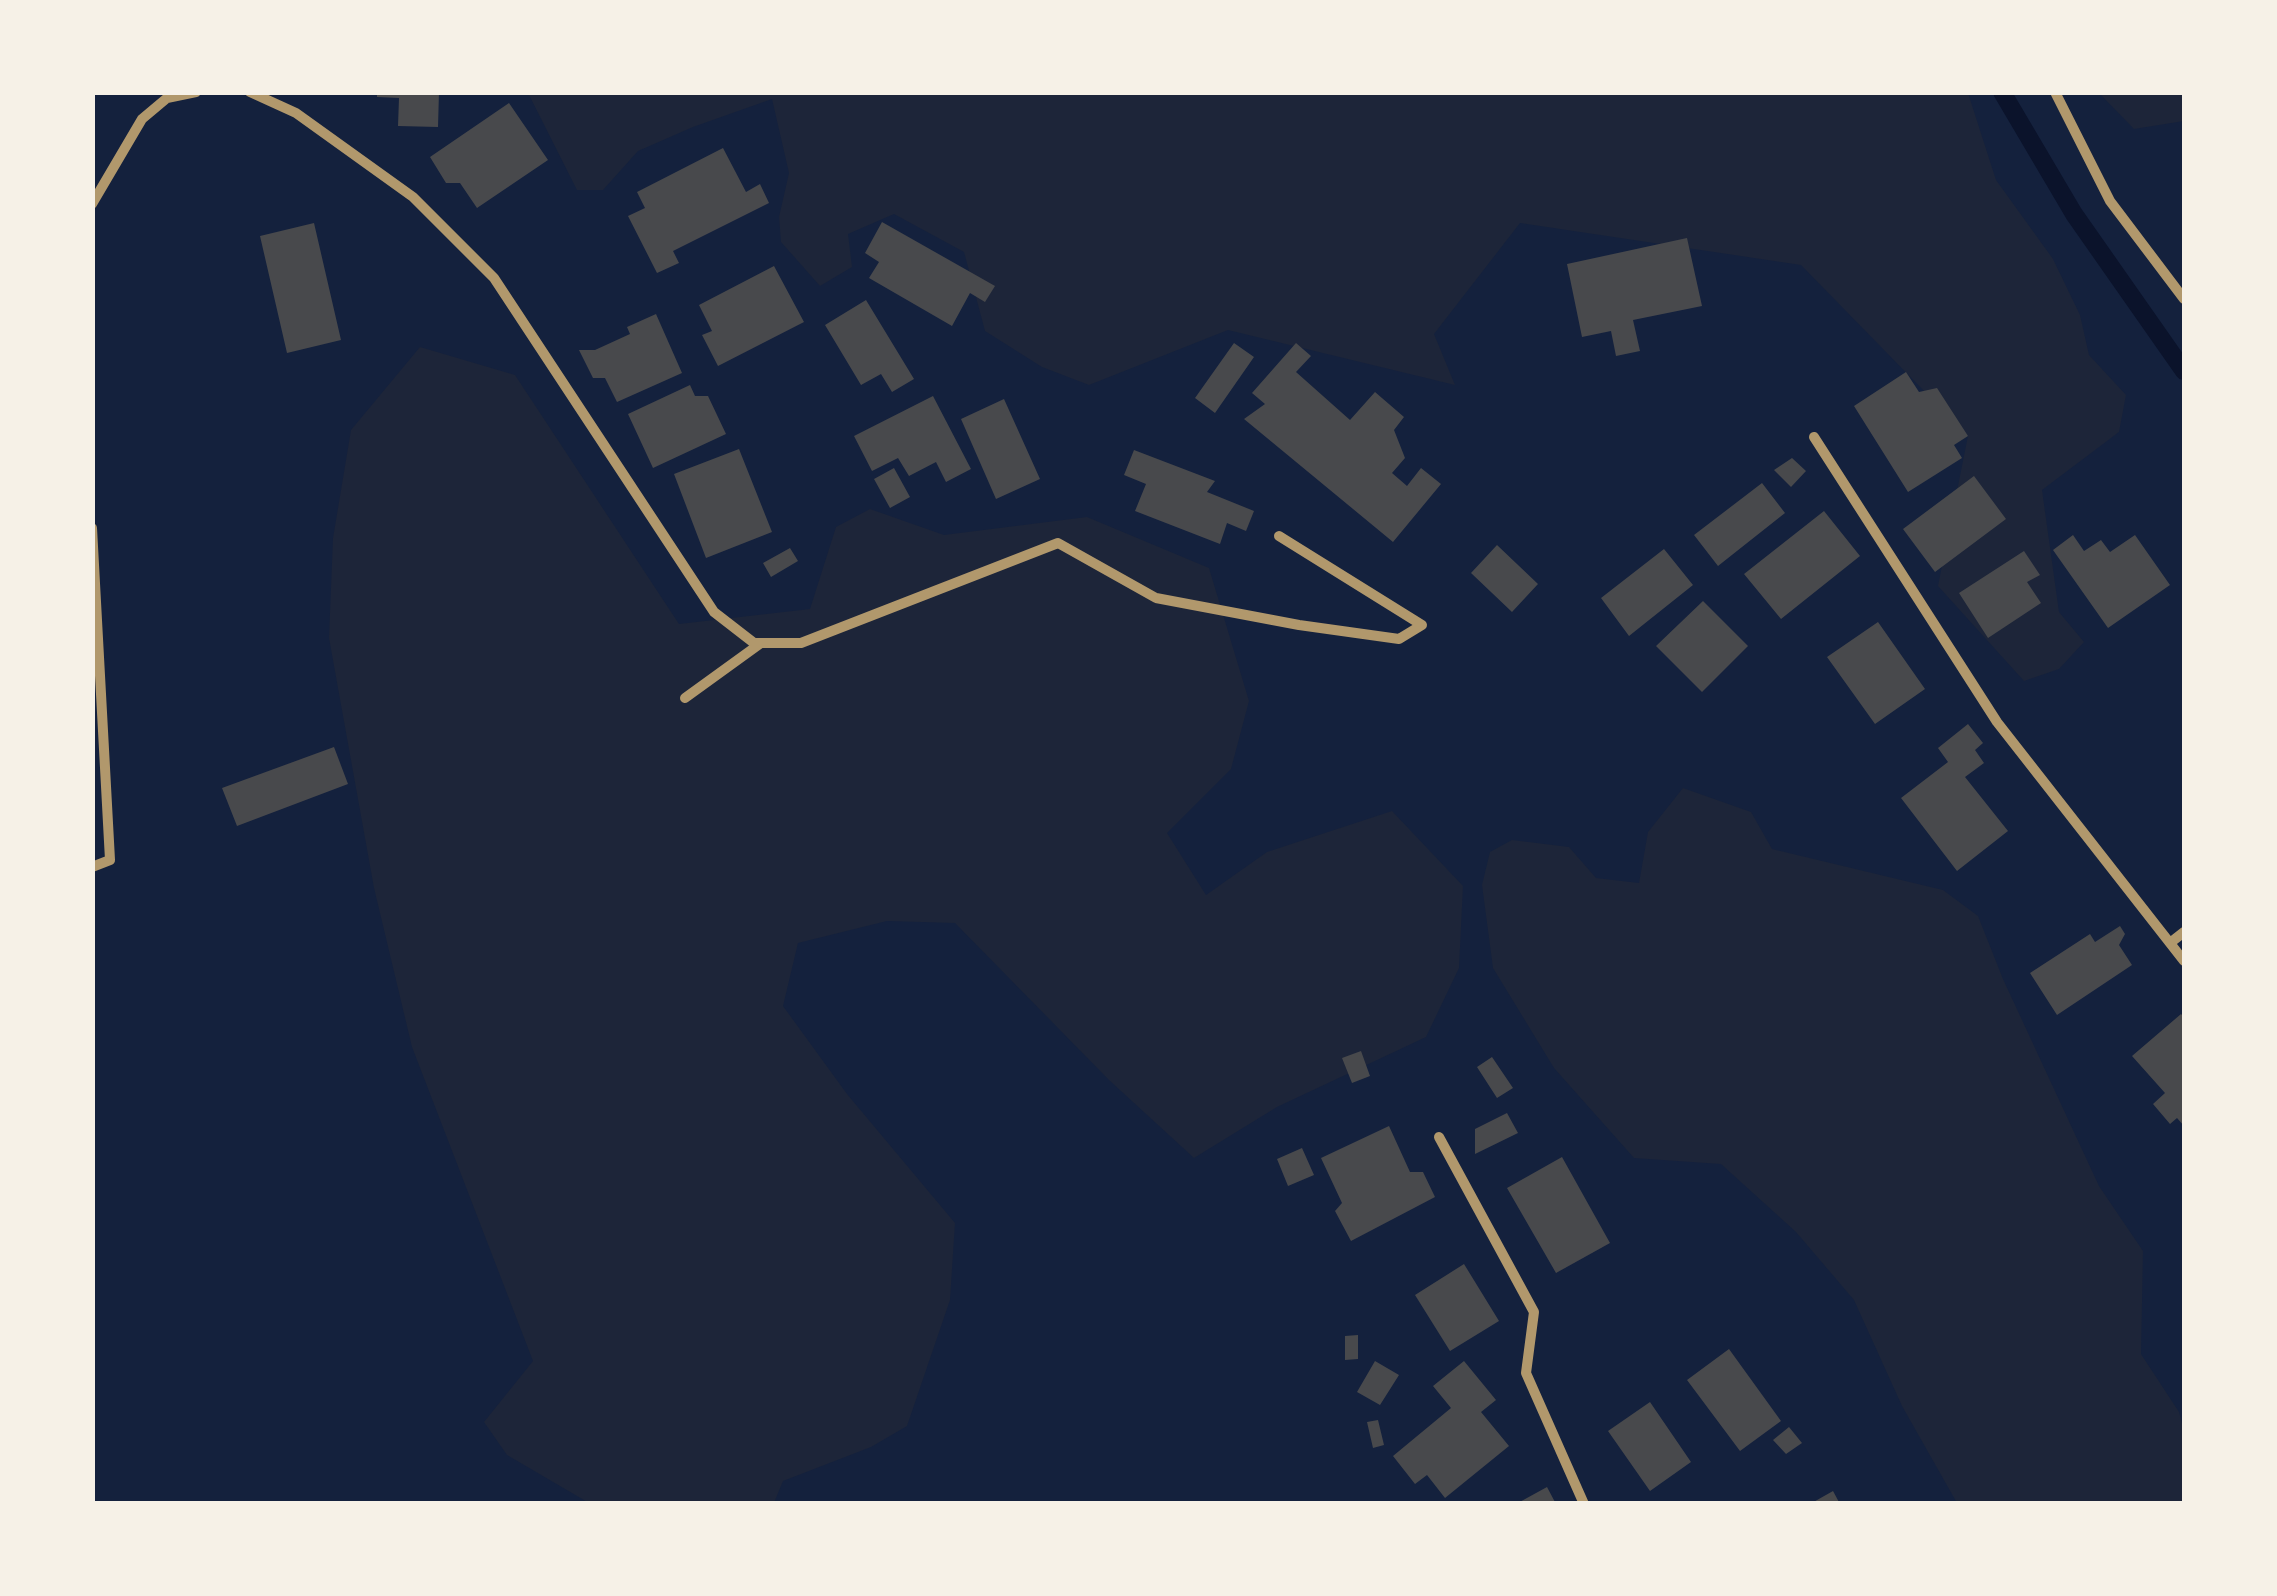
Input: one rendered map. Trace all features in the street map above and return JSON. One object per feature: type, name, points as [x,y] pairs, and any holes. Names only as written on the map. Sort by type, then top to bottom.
[{"type":"street","points":[[92,204],[142,119],[167,98],[196,92]]},
{"type":"street","points":[[250,92],[296,113],[413,197],[494,278],[714,612],[754,642],[801,642],[1058,543],[1156,598],[1299,625],[1399,638],[1422,625],[1279,536]]},
{"type":"street","points":[[2055,92],[2110,201],[2184,299]]},
{"type":"street","points":[[1814,437],[1997,722],[2184,961]]},
{"type":"street","points":[[92,528],[110,860],[92,867]]},
{"type":"street","points":[[684,698],[761,642]]},
{"type":"street","points":[[2170,943],[2184,932]]},
{"type":"street","points":[[1439,1136],[1534,1312],[1526,1373],[1584,1504]]},
{"type":"shaded area","points":[[528,93],[1968,93],[1996,180],[2053,259],[2080,315],[2089,355],[2126,395],[2119,432],[2042,490],[2059,612],[2084,642],[2059,669],[2024,681],[1938,586],[1968,436],[1801,265],[1520,223],[1434,334],[1455,385],[1228,330],[1089,385],[1042,367],[985,331],[964,252],[894,214],[848,234],[852,267],[820,286],[781,242],[779,217],[789,173],[772,99],[638,151],[603,190],[577,190]]},
{"type":"shaded area","points":[[2099,93],[2184,93],[2184,121],[2134,129]]},
{"type":"shaded area","points":[[420,347],[515,375],[679,624],[810,609],[836,527],[870,509],[944,535],[1087,517],[1209,568],[1249,701],[1231,769],[1167,833],[1206,895],[1267,852],[1392,811],[1463,886],[1459,968],[1426,1037],[1277,1107],[1194,1158],[1109,1080],[955,923],[887,921],[798,943],[783,1006],[847,1094],[955,1223],[950,1300],[907,1426],[871,1447],[783,1481],[774,1503],[589,1503],[507,1455],[484,1422],[533,1361],[412,1047],[374,888],[329,638],[333,538],[351,430]]},
{"type":"shaded area","points":[[1683,788],[1751,812],[1772,849],[1943,890],[1978,916],[2099,1186],[2143,1251],[2141,1354],[2179,1412],[2184,1431],[2184,1503],[1957,1503],[1902,1406],[1854,1300],[1796,1232],[1721,1164],[1634,1158],[1554,1068],[1493,968],[1482,885],[1490,852],[1512,840],[1569,847],[1596,878],[1639,883],[1648,832]]},
{"type":"building","points":[[377,92],[439,92],[438,127],[398,126],[399,98],[377,97]]},
{"type":"building","points":[[509,103],[548,160],[477,208],[460,183],[446,183],[430,157]]},
{"type":"building","points":[[723,148],[746,192],[760,184],[769,203],[673,251],[679,263],[657,273],[628,216],[645,208],[637,192]]},
{"type":"building","points":[[882,222],[995,286],[985,302],[970,293],[952,326],[869,278],[879,262],[865,253]]},
{"type":"building","points":[[314,223],[341,340],[287,353],[260,236]]},
{"type":"building","points":[[1687,238],[1702,306],[1633,320],[1640,351],[1616,356],[1611,331],[1582,337],[1567,264]]},
{"type":"building","points":[[774,266],[804,322],[718,366],[702,335],[712,331],[699,305]]},
{"type":"building","points":[[866,300],[914,379],[892,392],[881,374],[861,385],[825,325]]},
{"type":"building","points":[[656,314],[682,373],[617,402],[605,378],[593,378],[579,350],[595,350],[630,334],[627,327]]},
{"type":"building","points":[[1234,343],[1254,357],[1215,413],[1195,398]]},
{"type":"building","points":[[1296,343],[1311,356],[1296,372],[1350,420],[1375,392],[1404,417],[1394,430],[1405,458],[1392,473],[1407,486],[1421,468],[1441,484],[1393,542],[1244,419],[1265,404],[1252,393]]},
{"type":"building","points":[[1906,372],[1919,392],[1937,388],[1968,436],[1954,445],[1962,458],[1908,492],[1854,406]]},
{"type":"building","points":[[690,385],[695,396],[708,396],[726,434],[653,468],[628,414]]},
{"type":"building","points":[[933,396],[971,469],[946,482],[936,462],[909,476],[898,458],[872,471],[854,436]]},
{"type":"building","points":[[1004,399],[1040,479],[996,499],[961,419]]},
{"type":"building","points":[[739,449],[772,532],[706,558],[674,474]]},
{"type":"building","points":[[1134,450],[1215,481],[1207,492],[1254,511],[1246,531],[1227,523],[1220,544],[1135,511],[1146,484],[1124,475]]},
{"type":"building","points":[[1792,458],[1806,471],[1791,487],[1774,470]]},
{"type":"building","points":[[894,468],[910,497],[890,508],[874,479]]},
{"type":"building","points":[[1974,476],[2006,519],[1935,572],[1903,529]]},
{"type":"building","points":[[1762,483],[1785,513],[1718,566],[1694,535]]},
{"type":"building","points":[[1824,511],[1860,556],[1781,619],[1744,574]]},
{"type":"building","points":[[2073,535],[2084,551],[2101,540],[2110,552],[2135,535],[2170,585],[2108,628],[2053,550]]},
{"type":"building","points":[[1497,545],[1538,584],[1512,612],[1471,573]]},
{"type":"building","points":[[790,548],[798,561],[771,577],[763,563]]},
{"type":"building","points":[[1664,549],[1693,585],[1629,636],[1601,598]]},
{"type":"building","points":[[2024,551],[2040,575],[2027,582],[2041,603],[1988,638],[1959,593]]},
{"type":"building","points":[[1703,601],[1748,646],[1702,692],[1656,646]]},
{"type":"building","points":[[1878,622],[1925,689],[1875,724],[1827,657]]},
{"type":"building","points":[[1968,724],[1983,743],[1975,750],[1984,763],[1965,777],[2008,831],[1957,871],[1901,798],[1948,762],[1938,748]]},
{"type":"building","points":[[334,747],[348,784],[237,826],[222,788]]},
{"type":"building","points":[[2120,926],[2125,934],[2119,945],[2132,965],[2057,1015],[2030,973],[2090,934],[2095,942]]},
{"type":"building","points":[[2181,1014],[2184,1126],[2177,1118],[2170,1124],[2153,1104],[2165,1093],[2132,1056]]},
{"type":"building","points":[[1361,1051],[1370,1076],[1352,1083],[1342,1058]]},
{"type":"building","points":[[1492,1057],[1513,1088],[1497,1098],[1477,1067]]},
{"type":"building","points":[[1507,1113],[1518,1133],[1475,1154],[1475,1129]]},
{"type":"building","points":[[1389,1126],[1410,1172],[1423,1172],[1435,1197],[1351,1241],[1335,1211],[1342,1203],[1321,1158]]},
{"type":"building","points":[[1302,1148],[1314,1175],[1288,1186],[1277,1159]]},
{"type":"building","points":[[1562,1157],[1610,1243],[1556,1273],[1507,1188]]},
{"type":"building","points":[[1464,1264],[1499,1321],[1450,1351],[1415,1295]]},
{"type":"building","points":[[1358,1335],[1358,1359],[1345,1360],[1345,1336]]},
{"type":"building","points":[[1729,1349],[1781,1421],[1740,1451],[1687,1380]]},
{"type":"building","points":[[1375,1361],[1399,1375],[1380,1405],[1357,1392]]},
{"type":"building","points":[[1464,1361],[1496,1400],[1481,1412],[1509,1446],[1445,1498],[1427,1475],[1415,1484],[1393,1456],[1451,1408],[1433,1386]]},
{"type":"building","points":[[1650,1402],[1691,1462],[1650,1491],[1608,1431]]},
{"type":"building","points":[[1378,1420],[1384,1445],[1373,1448],[1367,1422]]},
{"type":"building","points":[[1789,1427],[1802,1443],[1786,1454],[1773,1440]]},
{"type":"building","points":[[1547,1487],[1556,1504],[1516,1504]]},
{"type":"building","points":[[1833,1491],[1840,1504],[1810,1504]]},
{"type":"waterway","points":[[2002,92],[2074,214],[2184,371]]}]
